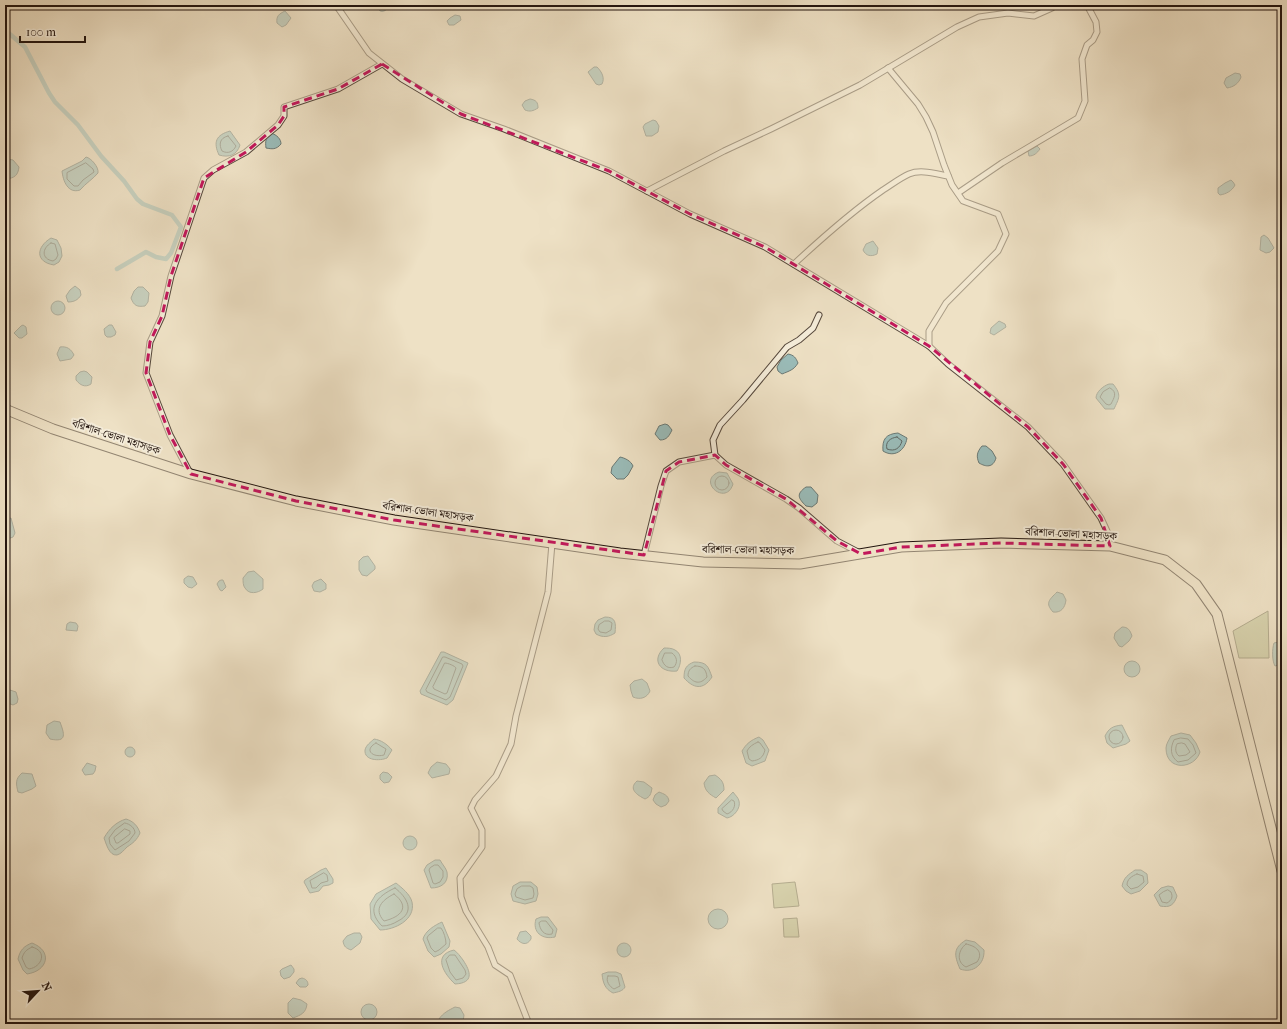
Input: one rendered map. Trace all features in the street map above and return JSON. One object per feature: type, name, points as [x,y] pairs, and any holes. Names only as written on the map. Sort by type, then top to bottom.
[{"type":"highway","name":"বরিশাল-ভোলা মহাসড়ক","points":[[5,410],[53,429],[191,474],[296,501],[386,519],[644,555],[703,562],[800,564],[901,547],[1001,543],[1110,546],[1165,560],[1196,584],[1217,614],[1282,871]]},
{"type":"street","points":[[336,5],[369,53],[402,79],[461,114],[504,129],[609,171],[690,214],[765,247],[929,346],[948,364],[1028,427],[1063,464],[1101,518],[1107,531],[1110,546]]},
{"type":"street","points":[[647,191],[724,151],[771,130],[860,85],[957,26],[979,17],[1008,13],[1034,16],[1056,5]]},
{"type":"street","points":[[958,193],[1002,163],[1078,118],[1085,102],[1082,59],[1087,45],[1094,40],[1097,32],[1096,22],[1087,5]]},
{"type":"street","points":[[191,474],[170,435],[146,373],[150,342],[162,316],[171,276],[204,178],[213,170],[246,152],[278,125],[284,116],[284,107],[338,89],[382,64]]},
{"type":"street","points":[[888,68],[918,104],[926,117],[952,185],[963,200],[998,214],[1006,234],[998,251],[946,303],[929,331],[929,346]]},
{"type":"street","points":[[794,264],[833,229],[873,197],[910,174],[929,172],[948,176]]},
{"type":"street","points":[[819,314],[813,328],[799,340],[787,347],[720,425],[713,440],[715,455],[726,464],[786,499],[836,541],[852,548],[860,554]]},
{"type":"street","points":[[644,555],[666,470],[679,462],[715,455]]},
{"type":"street","points":[[529,1024],[510,975],[495,965],[488,947],[466,911],[461,896],[460,878],[482,847],[482,830],[471,808],[475,800],[496,776],[511,744],[516,716],[548,592],[552,543]]},
{"type":"highlighted area","points":[[382,64],[461,114],[609,171],[690,214],[765,247],[929,346],[1028,427],[1063,464],[1101,518],[1110,546],[1001,543],[901,547],[861,554],[837,541],[786,499],[726,465],[715,455],[679,462],[666,471],[644,555],[394,520],[296,501],[191,474],[170,435],[146,373],[150,342],[162,316],[171,276],[204,178],[246,152],[278,125],[284,116],[284,107],[338,89]]},
{"type":"green space","points":[[1268,611],[1269,658],[1239,658],[1233,631]]},
{"type":"green space","points":[[795,882],[799,906],[774,908],[772,884]]},
{"type":"green space","points":[[797,918],[799,937],[784,937],[783,919]]},
{"type":"water","points":[[376,5],[391,5],[387,9],[381,11]]},
{"type":"water","points":[[285,11],[291,18],[286,25],[282,27],[277,23],[277,19],[280,14]]},
{"type":"water","points":[[455,15],[460,16],[461,20],[454,25],[449,25],[447,21]]},
{"type":"water","points":[[594,67],[597,67],[602,73],[602,84],[596,84],[588,72]]},
{"type":"water","points":[[1235,73],[1240,74],[1241,77],[1238,83],[1227,88],[1224,83],[1226,78]]},
{"type":"water","points":[[530,99],[534,100],[538,104],[538,108],[528,111],[525,110],[522,105],[525,101]]},
{"type":"water","points":[[653,120],[656,121],[659,126],[658,132],[652,136],[646,136],[643,127],[645,124]]},
{"type":"water","points":[[230,131],[240,145],[239,148],[232,155],[219,155],[216,146],[217,140],[219,137]]},
{"type":"water","points":[[271,133],[278,137],[281,142],[279,146],[274,149],[266,148],[266,139]]},
{"type":"water","points":[[1037,146],[1040,149],[1037,153],[1029,156],[1028,151]]},
{"type":"water","points":[[86,157],[94,163],[98,173],[80,190],[72,190],[67,186],[62,171],[82,161]]},
{"type":"water","points":[[7,159],[13,160],[19,167],[16,176],[5,179],[5,161]]},
{"type":"water","points":[[1231,180],[1235,185],[1234,187],[1229,192],[1220,195],[1218,193],[1218,188]]},
{"type":"water","points":[[1264,235],[1268,238],[1274,248],[1270,252],[1266,253],[1260,250],[1261,237]]},
{"type":"water","points":[[51,238],[57,240],[61,248],[62,256],[59,262],[54,265],[43,261],[40,254],[42,246]]},
{"type":"water","points":[[873,241],[878,248],[877,254],[866,254],[863,250],[866,244]]},
{"type":"water","points":[[75,286],[80,290],[81,295],[76,300],[68,302],[66,296]]},
{"type":"water","points":[[138,287],[143,287],[149,293],[148,302],[145,306],[136,305],[133,303],[131,298],[134,291]]},
{"type":"water","points":[[55,301],[61,301],[65,305],[65,311],[61,315],[55,315],[51,311],[51,305]]},
{"type":"water","points":[[999,321],[1005,324],[1006,327],[994,335],[990,333],[991,328]]},
{"type":"water","points":[[23,325],[26,327],[27,334],[22,338],[19,338],[14,333]]},
{"type":"water","points":[[109,325],[112,325],[116,332],[115,335],[107,337],[104,329]]},
{"type":"water","points":[[60,347],[68,348],[72,351],[74,355],[71,359],[60,361],[57,354]]},
{"type":"water","points":[[788,354],[792,355],[798,363],[793,369],[782,374],[778,371],[777,367],[781,360]]},
{"type":"water","points":[[84,371],[92,377],[91,384],[87,386],[81,385],[76,380],[76,376],[80,372]]},
{"type":"water","points":[[1109,384],[1113,384],[1119,394],[1114,409],[1105,409],[1096,398],[1100,390]]},
{"type":"water","points":[[665,424],[672,430],[668,437],[660,440],[655,434],[659,426]]},
{"type":"water","points":[[898,433],[907,438],[906,443],[901,450],[891,454],[883,451],[884,440],[890,435]]},
{"type":"water","points":[[982,446],[986,446],[992,451],[996,458],[993,464],[989,466],[979,463],[978,454]]},
{"type":"water","points":[[620,457],[628,460],[633,466],[624,479],[617,479],[611,473],[612,467]]},
{"type":"water","points":[[719,472],[727,473],[733,484],[725,493],[719,493],[711,486],[710,481],[713,476]]},
{"type":"water","points":[[806,487],[811,487],[818,495],[817,503],[812,507],[806,506],[801,501],[799,496],[799,494]]},
{"type":"water","points":[[11,518],[15,533],[13,537],[5,540],[5,520]]},
{"type":"water","points":[[368,556],[375,566],[375,569],[367,576],[362,575],[359,570],[359,561],[363,557]]},
{"type":"water","points":[[254,571],[263,579],[263,589],[259,592],[249,592],[244,587],[243,578],[248,572]]},
{"type":"water","points":[[188,576],[193,577],[197,584],[192,588],[188,587],[184,583],[184,579]]},
{"type":"water","points":[[321,579],[326,584],[326,589],[320,592],[314,591],[312,586],[314,582]]},
{"type":"water","points":[[223,580],[226,587],[222,591],[217,584]]},
{"type":"water","points":[[1057,592],[1063,594],[1066,600],[1064,608],[1060,611],[1053,612],[1049,606],[1049,602]]},
{"type":"water","points":[[605,617],[613,619],[615,624],[615,633],[608,636],[596,634],[594,630],[595,624],[598,620]]},
{"type":"water","points":[[70,622],[76,623],[78,626],[77,631],[66,630],[67,624]]},
{"type":"water","points":[[1122,627],[1128,629],[1132,636],[1122,647],[1119,646],[1114,638],[1115,633]]},
{"type":"water","points":[[1282,641],[1282,664],[1275,666],[1273,661],[1274,643]]},
{"type":"water","points":[[664,648],[674,649],[678,652],[680,657],[680,666],[677,671],[666,670],[659,665],[658,657]]},
{"type":"water","points":[[441,652],[468,663],[453,700],[447,705],[421,694],[420,691]]},
{"type":"water","points":[[1132,661],[1139,666],[1140,669],[1135,676],[1132,677],[1125,672],[1124,669],[1129,662]]},
{"type":"water","points":[[694,662],[706,665],[712,677],[702,686],[694,686],[684,678],[686,668],[689,664]]},
{"type":"water","points":[[642,679],[647,683],[650,691],[643,698],[633,697],[630,685],[634,681]]},
{"type":"water","points":[[10,690],[16,692],[18,699],[17,703],[13,705],[8,703],[6,693]]},
{"type":"water","points":[[54,721],[60,722],[63,730],[63,736],[60,740],[50,739],[46,733],[47,725]]},
{"type":"water","points":[[1122,725],[1130,741],[1126,744],[1113,748],[1107,743],[1105,736],[1112,728]]},
{"type":"water","points":[[1181,733],[1190,735],[1200,752],[1193,762],[1187,765],[1175,764],[1167,756],[1166,748],[1171,736]]},
{"type":"water","points":[[759,737],[763,740],[769,750],[765,761],[752,766],[746,763],[742,751],[749,742]]},
{"type":"water","points":[[374,739],[384,743],[392,750],[387,758],[377,760],[370,758],[365,754],[367,745]]},
{"type":"water","points":[[128,747],[132,747],[134,748],[134,756],[128,757],[125,754],[125,750]]},
{"type":"water","points":[[437,762],[446,764],[450,769],[449,774],[432,778],[428,773],[431,767]]},
{"type":"water","points":[[87,763],[96,766],[93,774],[85,775],[82,770]]},
{"type":"water","points":[[383,772],[388,773],[392,777],[389,782],[384,783],[380,779],[380,775]]},
{"type":"water","points":[[22,773],[32,774],[36,786],[22,793],[18,792],[17,780]]},
{"type":"water","points":[[715,775],[722,781],[724,790],[716,798],[708,792],[704,783],[709,776]]},
{"type":"water","points":[[637,781],[644,782],[652,788],[650,795],[647,798],[645,799],[637,794],[633,789],[634,784]]},
{"type":"water","points":[[659,792],[667,796],[669,801],[666,805],[661,807],[653,800],[655,795]]},
{"type":"water","points":[[733,792],[739,800],[739,806],[734,814],[727,818],[718,813],[718,808]]},
{"type":"water","points":[[126,819],[135,824],[140,833],[138,838],[121,853],[114,855],[108,849],[104,838],[113,826]]},
{"type":"water","points":[[407,836],[413,836],[417,840],[417,846],[413,850],[407,850],[403,846],[403,840]]},
{"type":"water","points":[[435,860],[440,860],[446,870],[447,879],[441,886],[431,888],[424,870],[427,865]]},
{"type":"water","points":[[326,868],[333,879],[333,883],[323,886],[319,891],[310,893],[304,882],[305,880]]},
{"type":"water","points":[[1135,870],[1141,870],[1147,874],[1148,883],[1140,891],[1131,894],[1122,886],[1125,878]]},
{"type":"water","points":[[520,882],[531,882],[537,887],[538,894],[536,901],[525,904],[513,901],[511,894],[513,886]]},
{"type":"water","points":[[396,883],[410,896],[412,902],[411,914],[403,923],[386,930],[380,930],[371,919],[370,904],[376,894]]},
{"type":"water","points":[[1168,886],[1173,887],[1177,896],[1176,899],[1173,904],[1169,906],[1160,906],[1154,895],[1161,888]]},
{"type":"water","points":[[718,909],[725,912],[728,919],[725,926],[718,929],[711,926],[708,919],[711,912]]},
{"type":"water","points":[[548,917],[557,929],[555,937],[550,938],[539,934],[535,928],[535,924],[536,919]]},
{"type":"water","points":[[442,922],[450,941],[449,947],[441,954],[434,957],[428,951],[423,939],[428,931]]},
{"type":"water","points":[[526,931],[531,936],[531,939],[528,943],[524,944],[517,939],[520,932]]},
{"type":"water","points":[[354,933],[360,933],[362,937],[360,943],[351,950],[344,945],[343,941],[347,936]]},
{"type":"water","points":[[966,940],[975,942],[984,950],[982,960],[977,967],[969,970],[960,969],[956,956],[957,949]]},
{"type":"water","points":[[32,943],[43,951],[45,960],[40,969],[27,974],[23,970],[18,959],[23,949]]},
{"type":"water","points":[[624,943],[629,945],[631,950],[629,955],[624,957],[619,955],[617,950],[619,945]]},
{"type":"water","points":[[454,950],[466,964],[469,973],[468,979],[465,982],[455,984],[447,975],[442,965],[443,956],[447,952]]},
{"type":"water","points":[[291,965],[294,972],[290,977],[284,979],[281,976],[280,971]]},
{"type":"water","points":[[616,972],[621,974],[625,987],[623,989],[613,993],[606,988],[602,974]]},
{"type":"water","points":[[302,978],[307,981],[308,985],[306,987],[300,987],[296,983]]},
{"type":"water","points":[[293,998],[301,1000],[307,1004],[306,1010],[303,1013],[293,1018],[288,1013],[288,1003]]},
{"type":"water","points":[[369,1004],[376,1009],[377,1012],[372,1019],[369,1020],[362,1015],[361,1012],[366,1005]]},
{"type":"water","points":[[455,1007],[460,1008],[464,1015],[463,1022],[461,1024],[439,1024],[439,1019],[442,1015]]},
{"type":"waterway","points":[[5,30],[25,47],[55,102],[78,125],[101,156],[124,181],[137,199],[143,204],[172,215],[181,227],[171,253],[166,259],[156,257],[146,252],[117,269]]}]
